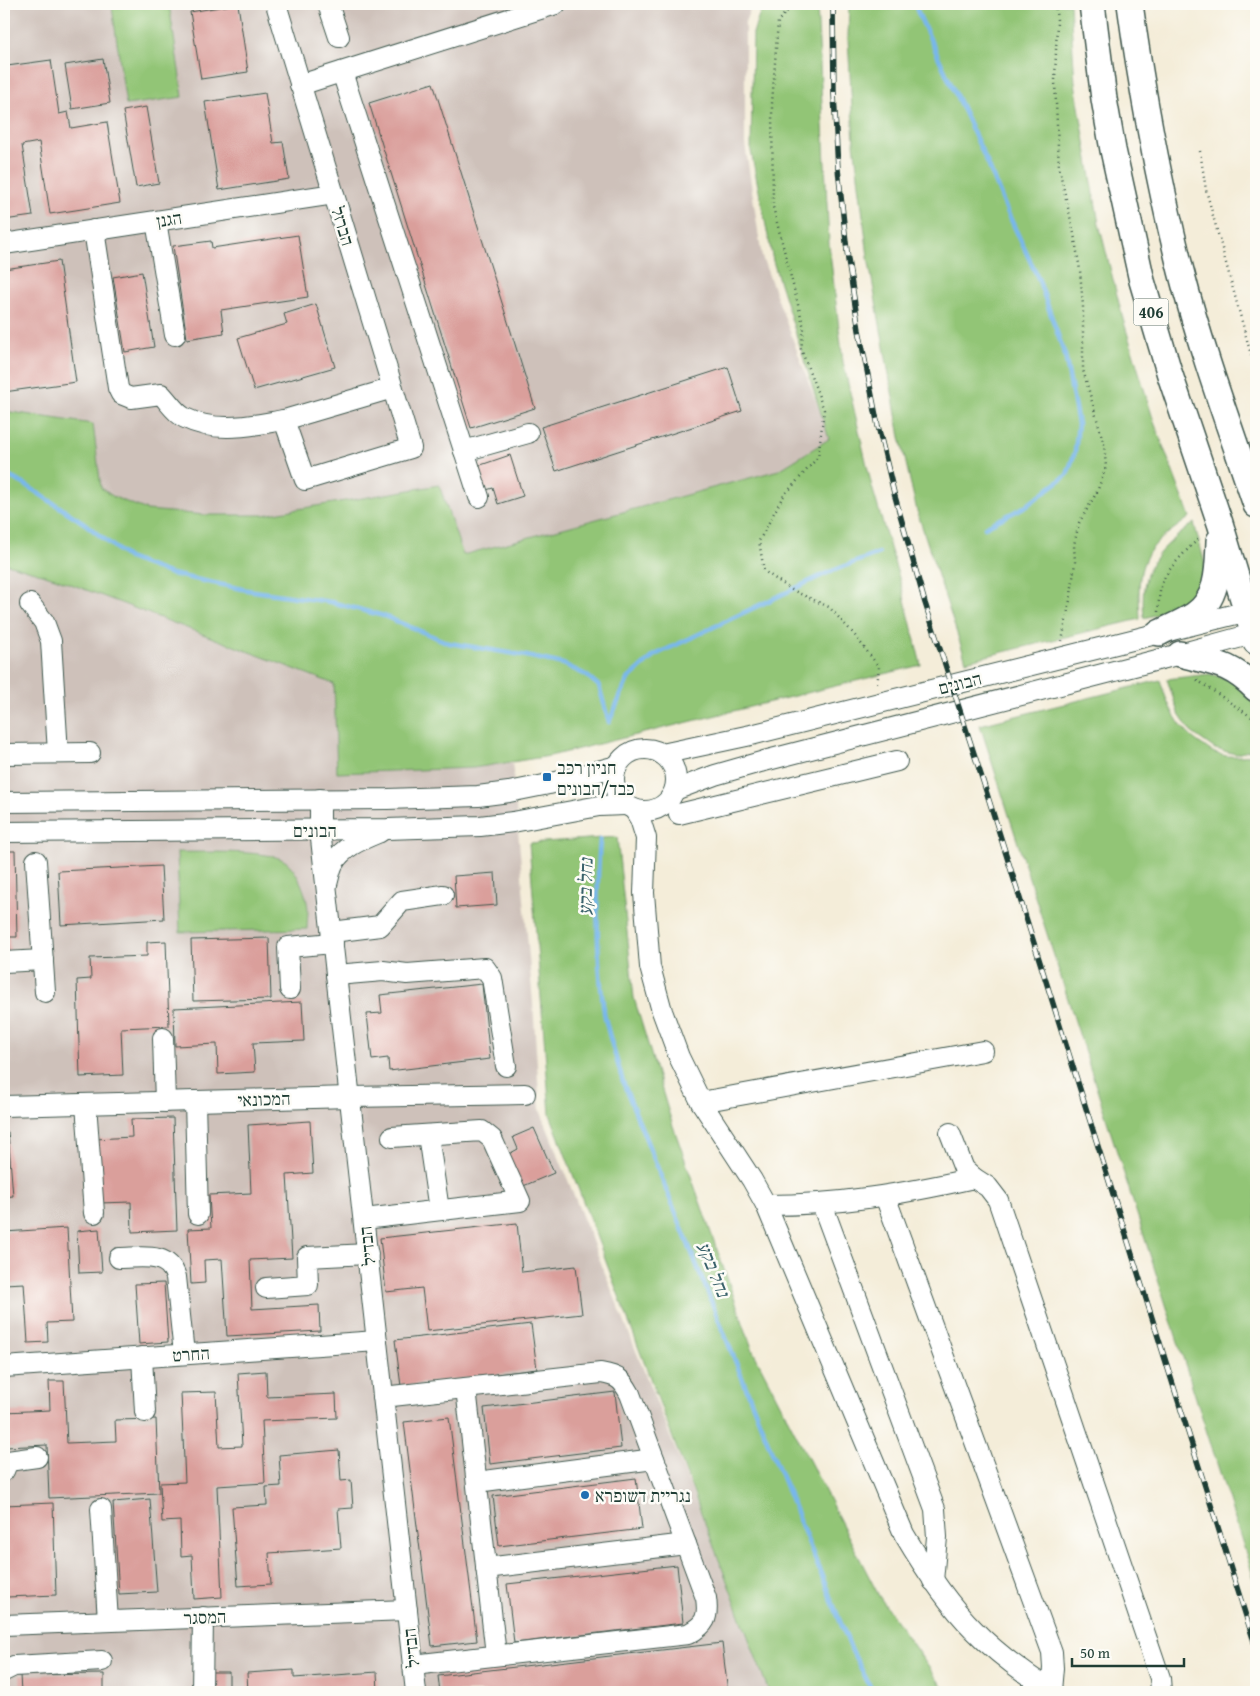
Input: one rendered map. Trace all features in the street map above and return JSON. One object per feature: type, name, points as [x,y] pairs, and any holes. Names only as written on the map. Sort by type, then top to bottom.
[{"type":"main road","name":"406","points":[[1092,4],[1113,150],[1142,281],[1173,384],[1254,626]]},
{"type":"main road","name":"406","points":[[1130,4],[1153,141],[1182,271],[1208,363],[1256,505]]},
{"type":"main road","points":[[1159,633],[1195,614],[1206,603],[1214,588],[1218,573],[1220,523]]},
{"type":"main road","points":[[1180,654],[1220,663],[1234,670],[1256,689]]},
{"type":"street","name":"הברזל","points":[[276,4],[411,448],[305,480],[284,420]]},
{"type":"street","points":[[328,4],[339,37]]},
{"type":"street","points":[[300,85],[556,4]]},
{"type":"street","points":[[342,72],[479,497]]},
{"type":"street","name":"הגנן","points":[[4,244],[334,194]]},
{"type":"street","points":[[156,221],[175,335]]},
{"type":"street","points":[[94,230],[118,388],[122,394],[131,398],[161,394],[184,418],[207,425],[232,428],[284,420],[393,388]]},
{"type":"street","points":[[464,452],[528,433]]},
{"type":"street","points":[[30,604],[44,622],[51,641],[58,753]]},
{"type":"street","name":"הבונים","points":[[662,754],[706,745],[1159,633],[1254,626]]},
{"type":"street","name":"הבונים","points":[[675,790],[715,775],[764,761],[1180,654],[1254,626]]},
{"type":"street","points":[[671,810],[670,799],[675,790],[676,780],[675,770],[670,761],[662,754],[642,749],[632,751],[623,758],[617,766],[614,776],[614,787],[618,797],[640,819],[644,829],[646,859],[644,893],[650,967],[662,1011],[679,1057],[701,1102],[752,1180],[766,1205],[904,1534],[933,1581],[974,1630],[1016,1666],[1052,1692]]},
{"type":"street","points":[[4,754],[90,753]]},
{"type":"street","points":[[630,807],[644,811],[671,810],[897,762]]},
{"type":"street","name":"הבונים","points":[[4,802],[478,796],[549,784],[617,766]]},
{"type":"street","name":"הבדיל","points":[[320,799],[320,830],[326,886],[416,1692]]},
{"type":"street","name":"הבונים","points":[[4,832],[320,830],[480,826],[514,822],[599,806],[630,807]]},
{"type":"street","points":[[646,859],[655,826],[671,810]]},
{"type":"street","points":[[326,886],[333,864],[343,852],[356,842],[387,829]]},
{"type":"street","points":[[36,861],[45,992]]},
{"type":"street","points":[[290,989],[288,947],[380,926],[402,901],[443,894]]},
{"type":"street","points":[[4,962],[43,960]]},
{"type":"street","points":[[336,975],[384,971],[407,974],[485,968],[492,978],[506,1066]]},
{"type":"street","points":[[163,1038],[165,1102]]},
{"type":"street","points":[[701,1102],[983,1051]]},
{"type":"street","name":"המכונאי","points":[[4,1106],[350,1096],[525,1094]]},
{"type":"street","points":[[196,1101],[198,1214]]},
{"type":"street","points":[[86,1104],[94,1213]]},
{"type":"street","points":[[364,1219],[520,1201],[492,1138],[482,1131],[392,1137]]},
{"type":"street","points":[[950,1133],[964,1169],[988,1187],[998,1200],[1160,1678],[1161,1692]]},
{"type":"street","points":[[428,1134],[439,1210]]},
{"type":"street","points":[[766,1205],[822,1204],[885,1196],[974,1178]]},
{"type":"street","points":[[885,1196],[1052,1652],[1052,1692]]},
{"type":"street","points":[[822,1204],[935,1510],[937,1537],[933,1581]]},
{"type":"street","points":[[266,1288],[308,1284],[307,1257],[368,1254]]},
{"type":"street","points":[[119,1258],[160,1258],[173,1267],[176,1277],[184,1354]]},
{"type":"street","name":"החרט","points":[[4,1366],[378,1342]]},
{"type":"street","points":[[142,1357],[144,1412]]},
{"type":"street","points":[[384,1397],[601,1373],[612,1375],[622,1380],[630,1394],[706,1598],[708,1610],[700,1628],[688,1634],[413,1665]]},
{"type":"street","points":[[466,1388],[496,1655]]},
{"type":"street","points":[[4,1472],[8,1461],[37,1457]]},
{"type":"street","points":[[477,1482],[654,1460]]},
{"type":"street","points":[[101,1509],[108,1621]]},
{"type":"street","points":[[486,1568],[686,1544]]},
{"type":"street","name":"המסגר","points":[[4,1625],[407,1610]]},
{"type":"street","points":[[202,1692],[203,1617]]},
{"type":"street","points":[[4,1672],[14,1666],[102,1661]]},
{"type":"path","points":[[794,4],[778,21],[772,104],[773,207],[804,328],[801,350],[824,410],[818,457],[782,498],[759,541],[764,571],[792,590],[829,607],[853,633],[879,667],[876,703]]},
{"type":"path","points":[[1055,4],[1057,20],[1055,82],[1059,168],[1080,270],[1083,306],[1083,370],[1104,444],[1106,467],[1097,492],[1079,523],[1074,545],[1075,562],[1071,595],[1061,647],[1062,657]]},
{"type":"path","points":[[1200,151],[1206,190],[1256,373]]},
{"type":"path","points":[[1159,633],[1159,597],[1164,579],[1190,546],[1220,523]]},
{"type":"path","points":[[1196,679],[1256,720]]},
{"type":"shaded area","points":[[4,4],[752,4],[745,22],[745,144],[762,257],[830,439],[779,470],[494,552],[533,1003],[540,1110],[772,1692],[4,1692]]},
{"type":"green space","points":[[132,4],[169,4],[183,97],[126,105],[112,7]]},
{"type":"green space","points":[[763,4],[817,4],[829,244],[843,362],[872,487],[902,588],[921,665],[550,756],[473,768],[337,773],[334,684],[55,578],[4,563],[4,411],[93,424],[101,488],[114,497],[147,510],[205,515],[263,515],[439,485],[463,555],[779,470],[829,439],[773,261],[751,151],[753,33]]},
{"type":"green space","points":[[849,4],[1070,4],[1075,83],[1099,224],[1123,319],[1154,422],[1190,517],[1160,540],[1144,561],[1140,580],[1140,619],[966,661],[917,511],[900,437],[868,257],[854,143],[848,38]]},
{"type":"green space","points":[[1194,523],[1205,564],[1204,577],[1197,591],[1181,608],[1144,618],[1144,586],[1152,563],[1169,543]]},
{"type":"green space","points":[[1210,674],[1231,680],[1250,698],[1256,712],[1256,749],[1236,754],[1215,749],[1191,732],[1178,713],[1167,679]]},
{"type":"green space","points":[[1160,680],[1176,718],[1195,740],[1212,752],[1227,756],[1256,754],[1256,1585],[980,725]]},
{"type":"green space","points":[[617,837],[634,998],[672,1123],[753,1351],[879,1596],[946,1692],[769,1692],[550,1114],[529,843]]},
{"type":"green space","points":[[177,852],[249,853],[276,857],[285,861],[294,870],[306,897],[308,909],[307,929],[180,932]]},
{"type":"building","points":[[238,4],[248,72],[201,79],[190,12]]},
{"type":"building","points":[[103,59],[110,103],[72,109],[65,65]]},
{"type":"building","points":[[51,60],[59,114],[68,112],[71,128],[107,122],[120,203],[50,214],[39,142],[22,145],[33,216],[4,220],[4,87],[10,86],[7,66]]},
{"type":"building","points":[[433,83],[535,408],[471,428],[369,103]]},
{"type":"building","points":[[265,93],[273,143],[283,142],[289,179],[219,190],[205,102]]},
{"type":"building","points":[[146,107],[159,183],[136,187],[123,111]]},
{"type":"building","points":[[298,235],[308,297],[221,310],[224,333],[187,339],[173,246],[211,241],[212,248]]},
{"type":"building","points":[[59,261],[76,382],[4,392],[4,269]]},
{"type":"building","points":[[142,272],[154,347],[125,352],[113,277]]},
{"type":"building","points":[[316,304],[335,367],[254,390],[238,338],[287,324],[284,314]]},
{"type":"building","points":[[728,367],[742,411],[556,471],[541,427]]},
{"type":"building","points":[[510,455],[523,496],[498,504],[493,488],[483,491],[475,467]]},
{"type":"building","points":[[4,851],[15,851],[17,937],[9,937],[10,951],[4,951]]},
{"type":"building","points":[[161,866],[164,919],[61,925],[58,871]]},
{"type":"building","points":[[495,873],[497,905],[456,908],[454,876]]},
{"type":"building","points":[[269,938],[271,999],[193,1001],[191,940]]},
{"type":"building","points":[[166,941],[169,1026],[121,1028],[123,1075],[80,1077],[77,980],[91,979],[90,958],[147,956],[147,942]]},
{"type":"building","points":[[482,984],[490,1059],[389,1071],[388,1058],[372,1060],[367,1014],[382,1013],[380,995]]},
{"type":"building","points":[[302,1002],[304,1041],[253,1043],[255,1072],[218,1074],[217,1044],[175,1046],[174,1008]]},
{"type":"building","points":[[173,1118],[177,1230],[132,1232],[131,1202],[99,1203],[96,1139],[132,1137],[131,1119]]},
{"type":"building","points":[[310,1121],[313,1173],[287,1175],[292,1258],[250,1260],[252,1309],[319,1305],[320,1331],[227,1336],[222,1259],[204,1260],[205,1283],[191,1284],[188,1229],[211,1228],[209,1195],[251,1193],[248,1125]]},
{"type":"building","points":[[534,1128],[554,1173],[521,1187],[507,1155],[518,1149],[513,1137]]},
{"type":"building","points":[[8,1132],[13,1196],[4,1197],[4,1133]]},
{"type":"building","points":[[517,1223],[522,1272],[576,1266],[582,1314],[427,1331],[422,1288],[386,1292],[380,1238]]},
{"type":"building","points":[[67,1228],[72,1322],[47,1323],[48,1342],[28,1343],[24,1283],[4,1284],[4,1232]]},
{"type":"building","points":[[99,1229],[102,1272],[79,1273],[77,1231]]},
{"type":"building","points":[[164,1283],[168,1342],[139,1344],[135,1284]]},
{"type":"building","points":[[531,1324],[537,1369],[401,1386],[395,1340]]},
{"type":"building","points":[[266,1371],[267,1397],[336,1394],[337,1418],[262,1421],[265,1483],[217,1486],[222,1597],[194,1599],[192,1555],[181,1556],[180,1521],[162,1522],[160,1483],[185,1482],[181,1393],[216,1392],[219,1447],[242,1446],[238,1373]]},
{"type":"building","points":[[49,1381],[64,1381],[67,1443],[116,1441],[115,1420],[156,1419],[159,1493],[49,1498],[47,1445],[6,1447],[5,1412],[50,1410]]},
{"type":"building","points":[[615,1392],[621,1448],[490,1464],[484,1408]]},
{"type":"building","points":[[449,1417],[477,1641],[432,1646],[404,1422]]},
{"type":"building","points":[[339,1450],[341,1481],[351,1480],[353,1508],[338,1509],[341,1548],[269,1553],[271,1584],[238,1586],[232,1507],[267,1505],[266,1487],[281,1486],[279,1455]]},
{"type":"building","points":[[636,1478],[642,1529],[499,1546],[493,1496]]},
{"type":"building","points":[[150,1499],[157,1592],[119,1594],[113,1502]]},
{"type":"building","points":[[53,1503],[56,1595],[7,1597],[4,1505]]},
{"type":"building","points":[[677,1565],[683,1623],[514,1643],[507,1584]]},
{"type":"building","points":[[722,1643],[728,1692],[440,1692],[438,1676]]},
{"type":"building","points":[[294,1670],[294,1678],[377,1672],[378,1692],[248,1692],[247,1673]]},
{"type":"building","points":[[208,1672],[229,1672],[229,1692],[209,1692]]},
{"type":"building","points":[[104,1674],[104,1692],[21,1692],[20,1675]]},
{"type":"waterway","points":[[915,4],[1038,278],[1065,355],[1078,424],[1075,452],[1067,475],[1026,506],[985,527]]},
{"type":"waterway","points":[[4,474],[24,484],[84,523],[128,558],[171,574],[247,590],[331,602],[384,616],[449,643],[563,664],[586,675],[599,686],[609,722]]},
{"type":"waterway","points":[[609,722],[628,679],[655,655],[827,573],[879,553]]},
{"type":"waterway","name":"נחל בקע","points":[[600,839],[598,926],[601,991],[610,1038],[623,1082],[852,1651],[873,1692]]},
{"type":"railway","points":[[833,4],[834,94],[838,169],[848,260],[859,330],[878,426],[894,493],[925,603],[1256,1648]]},
{"type":"place","name":"חניון רכב כבד/הבונים","points":[[547,777]]},
{"type":"place","name":"נגריית דשופרא","points":[[585,1495]]}]
